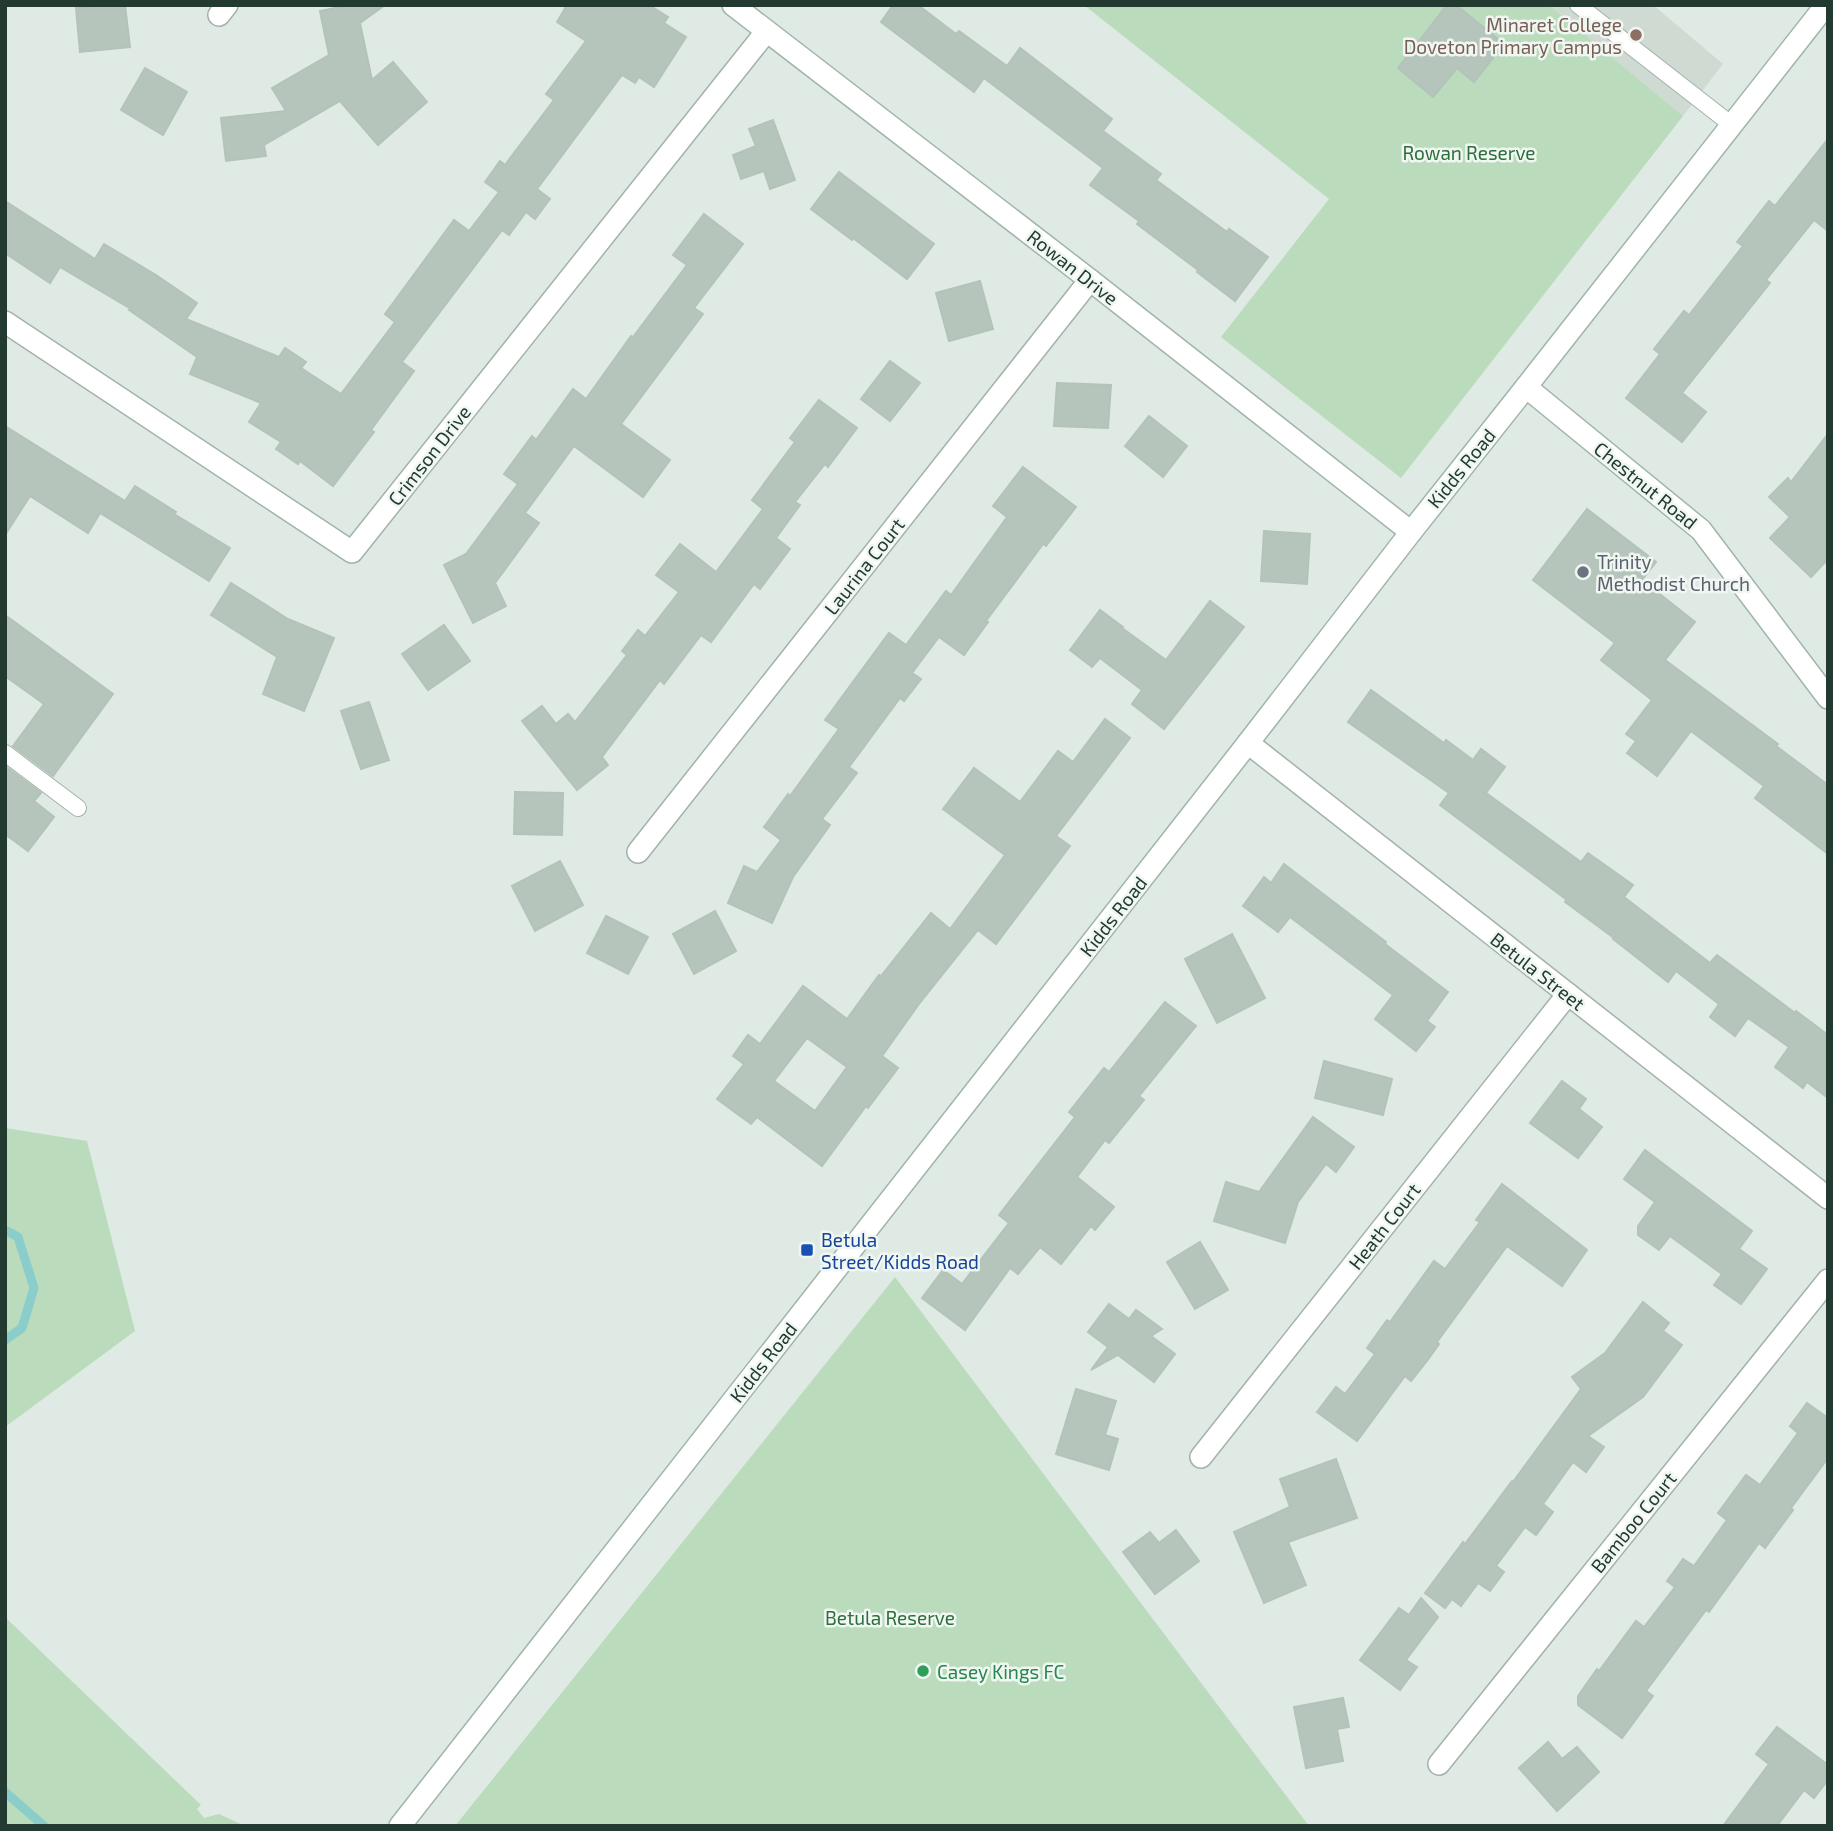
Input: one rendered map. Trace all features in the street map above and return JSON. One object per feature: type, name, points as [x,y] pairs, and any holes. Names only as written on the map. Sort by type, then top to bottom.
[{"type":"street","name":"Rowan Drive","points":[[733,5],[1411,532]]},
{"type":"street","name":"Kidds Road","points":[[400,1826],[1826,5]]},
{"type":"street","name":"Crimson Drive","points":[[5,322],[352,552],[766,32]]},
{"type":"street","name":"Laurina Court","points":[[638,852],[1090,280]]},
{"type":"street","name":"Chestnut Road","points":[[1526,387],[1701,530],[1826,693]]},
{"type":"street","name":"Betula Street","points":[[1248,743],[1828,1198]]},
{"type":"street","name":"Heath Court","points":[[1201,1457],[1568,994]]},
{"type":"street","name":"Bamboo Court","points":[[1439,1765],[1828,1280]]},
{"type":"lane","points":[[1578,5],[1732,125]]},
{"type":"lane","points":[[5,753],[78,808]]},
{"type":"shaded area","name":"Minaret College Doveton Primary Campus","points":[[1549,5],[1653,5],[1723,64],[1683,116]]},
{"type":"green space","name":"Rowan Reserve","points":[[1084,5],[1549,5],[1683,116],[1401,478],[1221,337],[1329,199]]},
{"type":"green space","points":[[5,1128],[87,1141],[135,1331],[5,1427]]},
{"type":"green space","name":"Betula Reserve","points":[[895,1277],[1309,1826],[455,1826]]},
{"type":"green space","points":[[5,1617],[201,1805],[197,1809],[204,1818],[219,1814],[245,1826],[5,1826]]},
{"type":"building","points":[[125,5],[130,47],[80,52],[76,8]]},
{"type":"building","points":[[350,5],[385,5],[360,23],[372,80],[393,62],[427,102],[378,145],[340,101],[264,145],[266,156],[226,161],[221,118],[286,111],[272,88],[329,55],[320,11]]},
{"type":"building","points":[[567,5],[649,5],[668,17],[664,23],[686,37],[654,87],[639,77],[635,83],[622,75],[537,189],[550,199],[535,219],[526,212],[509,235],[502,230],[402,362],[414,371],[371,430],[374,432],[333,486],[300,461],[298,464],[276,449],[281,442],[249,422],[261,403],[190,374],[197,357],[129,310],[131,309],[60,267],[50,283],[5,253],[5,201],[95,259],[104,244],[156,275],[197,303],[186,319],[279,357],[285,348],[306,362],[301,368],[341,394],[395,322],[385,314],[454,220],[469,231],[499,192],[485,182],[500,161],[505,165],[554,100],[546,94],[586,41],[557,22]]},
{"type":"building","points":[[893,5],[918,5],[956,34],[959,31],[1007,66],[1020,48],[1112,119],[1103,131],[1161,174],[1156,180],[1227,232],[1229,229],[1268,257],[1235,301],[1137,224],[1139,221],[1090,185],[1103,168],[984,78],[974,92],[881,22]]},
{"type":"building","points":[[1447,5],[1456,5],[1504,44],[1474,82],[1457,68],[1433,97],[1398,68]]},
{"type":"building","points":[[145,68],[187,92],[163,135],[121,110]]},
{"type":"building","points":[[773,120],[795,180],[770,189],[764,171],[741,179],[733,155],[756,146],[749,129]]},
{"type":"building","points":[[1828,139],[1828,231],[1814,220],[1766,280],[1770,283],[1682,393],[1706,412],[1682,442],[1626,398],[1660,354],[1654,349],[1684,311],[1689,315],[1743,246],[1737,242],[1769,201],[1775,206]]},
{"type":"building","points":[[839,172],[934,244],[907,279],[811,209]]},
{"type":"building","points":[[704,214],[743,244],[694,308],[703,314],[621,424],[670,460],[643,497],[574,446],[525,513],[539,523],[495,583],[506,606],[473,623],[444,565],[466,554],[518,484],[504,474],[532,436],[536,440],[573,389],[586,399],[687,265],[673,255]]},
{"type":"building","points":[[980,281],[993,329],[949,341],[936,293]]},
{"type":"building","points":[[890,361],[920,383],[890,421],[861,399]]},
{"type":"building","points":[[1057,383],[1111,385],[1108,428],[1054,426]]},
{"type":"building","points":[[819,400],[857,428],[828,467],[825,464],[795,502],[800,505],[776,538],[790,549],[760,589],[754,584],[711,642],[701,635],[664,684],[660,680],[602,757],[608,765],[577,790],[522,721],[542,706],[556,724],[568,714],[575,722],[627,655],[622,651],[638,630],[645,636],[679,592],[656,575],[680,544],[716,572],[763,509],[752,500],[795,442],[790,438]]},
{"type":"building","points":[[1149,416],[1187,446],[1163,477],[1125,446]]},
{"type":"building","points":[[5,426],[125,501],[135,486],[176,512],[174,514],[230,548],[209,581],[100,513],[88,533],[30,496],[5,535]]},
{"type":"building","points":[[1828,434],[1828,559],[1811,577],[1770,538],[1790,517],[1769,497],[1788,478],[1791,482]]},
{"type":"building","points":[[1023,467],[1076,507],[1046,546],[1043,544],[964,655],[939,637],[912,673],[921,679],[904,701],[900,698],[849,767],[857,773],[822,819],[830,825],[793,877],[772,923],[728,903],[744,866],[757,872],[781,840],[764,827],[839,729],[825,720],[889,633],[906,645],[946,591],[951,595],[1007,517],[993,506]]},
{"type":"building","points":[[1587,509],[1656,562],[1642,580],[1695,622],[1665,660],[1778,744],[1776,746],[1828,785],[1828,854],[1755,798],[1764,786],[1691,731],[1657,776],[1627,753],[1636,741],[1626,734],[1652,700],[1601,660],[1615,643],[1533,580]]},
{"type":"building","points":[[1264,531],[1310,534],[1307,584],[1261,581]]},
{"type":"building","points":[[231,583],[288,619],[334,638],[304,711],[263,694],[277,657],[211,615]]},
{"type":"building","points":[[1210,601],[1244,627],[1164,729],[1132,704],[1142,690],[1100,658],[1092,667],[1070,650],[1100,610],[1166,660]]},
{"type":"building","points":[[5,615],[113,694],[53,776],[13,746],[44,704],[5,676]]},
{"type":"building","points":[[444,625],[470,661],[428,690],[402,654]]},
{"type":"building","points":[[1371,690],[1444,743],[1446,740],[1473,760],[1481,749],[1505,767],[1486,793],[1581,862],[1588,853],[1633,885],[1624,897],[1710,963],[1717,955],[1828,1035],[1828,1098],[1807,1082],[1803,1088],[1775,1067],[1789,1047],[1748,1018],[1735,1036],[1710,1017],[1719,1004],[1676,971],[1668,982],[1565,902],[1567,900],[1440,805],[1449,793],[1348,722]]},
{"type":"building","points":[[369,702],[389,760],[361,769],[341,711]]},
{"type":"building","points":[[1105,719],[1130,738],[1056,836],[1070,846],[996,944],[978,930],[919,1004],[882,1056],[898,1068],[822,1166],[757,1117],[751,1124],[717,1099],[744,1064],[733,1056],[748,1035],[760,1044],[803,986],[847,1019],[879,975],[881,976],[931,913],[950,929],[1005,855],[943,809],[974,768],[1020,802],[1058,751],[1073,762]],"holes":[[[807,1038],[847,1067],[815,1111],[774,1081]]]},
{"type":"building","points":[[5,766],[41,793],[34,801],[54,817],[28,851],[5,834]]},
{"type":"building","points":[[515,792],[563,793],[562,835],[514,834]]},
{"type":"building","points":[[560,861],[583,905],[535,931],[512,886]]},
{"type":"building","points":[[1284,864],[1448,992],[1427,1021],[1435,1027],[1416,1051],[1375,1019],[1393,995],[1290,917],[1278,932],[1243,906],[1264,877],[1271,883]]},
{"type":"building","points":[[715,911],[736,951],[694,974],[673,934]]},
{"type":"building","points":[[606,916],[648,937],[628,974],[587,953]]},
{"type":"building","points":[[1232,934],[1265,998],[1217,1023],[1185,959]]},
{"type":"building","points":[[1165,1002],[1196,1026],[1139,1096],[1144,1100],[1109,1143],[1105,1140],[1077,1177],[1114,1207],[1095,1230],[1091,1226],[1061,1264],[1040,1247],[1018,1274],[1010,1268],[965,1330],[922,1298],[943,1270],[962,1284],[1009,1223],[999,1215],[1075,1117],[1069,1112],[1104,1068],[1109,1072]]},
{"type":"building","points":[[1324,1061],[1392,1079],[1383,1115],[1315,1098]]},
{"type":"building","points":[[1562,1081],[1586,1099],[1579,1109],[1602,1127],[1578,1158],[1530,1123]]},
{"type":"building","points":[[1313,1117],[1354,1147],[1336,1172],[1326,1164],[1298,1202],[1285,1243],[1214,1221],[1226,1182],[1259,1192]]},
{"type":"building","points":[[1645,1150],[1752,1231],[1739,1249],[1767,1269],[1741,1304],[1714,1285],[1722,1274],[1670,1236],[1659,1250],[1638,1235],[1638,1226],[1655,1202],[1624,1179]]},
{"type":"building","points":[[1502,1184],[1587,1250],[1562,1286],[1507,1246],[1437,1342],[1439,1344],[1427,1361],[1411,1381],[1405,1376],[1357,1441],[1317,1412],[1336,1387],[1345,1394],[1375,1354],[1367,1348],[1387,1320],[1390,1322],[1434,1261],[1445,1269],[1480,1222],[1476,1220]]},
{"type":"building","points":[[1200,1242],[1228,1290],[1195,1309],[1167,1262]]},
{"type":"building","points":[[1643,1302],[1669,1323],[1663,1331],[1682,1345],[1643,1397],[1588,1436],[1604,1447],[1586,1472],[1573,1462],[1543,1504],[1553,1512],[1536,1535],[1525,1527],[1496,1566],[1504,1572],[1490,1591],[1478,1583],[1461,1606],[1452,1599],[1445,1608],[1425,1593],[1513,1482],[1581,1389],[1572,1377],[1605,1353]]},
{"type":"building","points":[[1109,1304],[1129,1319],[1136,1310],[1162,1329],[1151,1336],[1175,1354],[1154,1382],[1118,1355],[1091,1370],[1108,1347],[1088,1332]]},
{"type":"building","points":[[1076,1389],[1116,1401],[1105,1435],[1118,1439],[1109,1470],[1056,1454]]},
{"type":"building","points":[[1807,1403],[1828,1418],[1828,1458],[1765,1548],[1759,1543],[1709,1612],[1706,1610],[1646,1691],[1653,1696],[1622,1738],[1578,1705],[1578,1696],[1636,1621],[1644,1627],[1675,1587],[1667,1581],[1683,1559],[1694,1566],[1727,1520],[1718,1513],[1746,1475],[1760,1485],[1798,1433],[1790,1426]]},
{"type":"building","points":[[1336,1459],[1357,1518],[1288,1542],[1306,1585],[1264,1603],[1234,1532],[1290,1507],[1280,1479]]},
{"type":"building","points":[[1176,1530],[1199,1561],[1155,1594],[1123,1552],[1150,1532],[1159,1543]]},
{"type":"building","points":[[1421,1598],[1438,1617],[1406,1660],[1417,1667],[1400,1690],[1360,1660],[1399,1608],[1409,1615]]},
{"type":"building","points":[[1343,1698],[1349,1727],[1337,1729],[1343,1761],[1306,1768],[1294,1707]]},
{"type":"building","points":[[1777,1727],[1828,1765],[1828,1780],[1814,1798],[1804,1790],[1777,1826],[1723,1826],[1769,1764],[1756,1754]]},
{"type":"building","points":[[1548,1742],[1562,1759],[1577,1747],[1599,1772],[1557,1811],[1519,1768]]},
{"type":"waterway","points":[[5,1230],[18,1237],[34,1288],[22,1328],[5,1340]]},
{"type":"waterway","points":[[5,1792],[44,1826]]},
{"type":"place","name":"Minaret College Doveton Primary Campus","points":[[1636,35]]},
{"type":"place","name":"Trinity Methodist Church","points":[[1583,572]]},
{"type":"place","name":"Betula Street/Kidds Road","points":[[807,1250]]},
{"type":"place","name":"Casey Kings FC","points":[[923,1671]]}]
